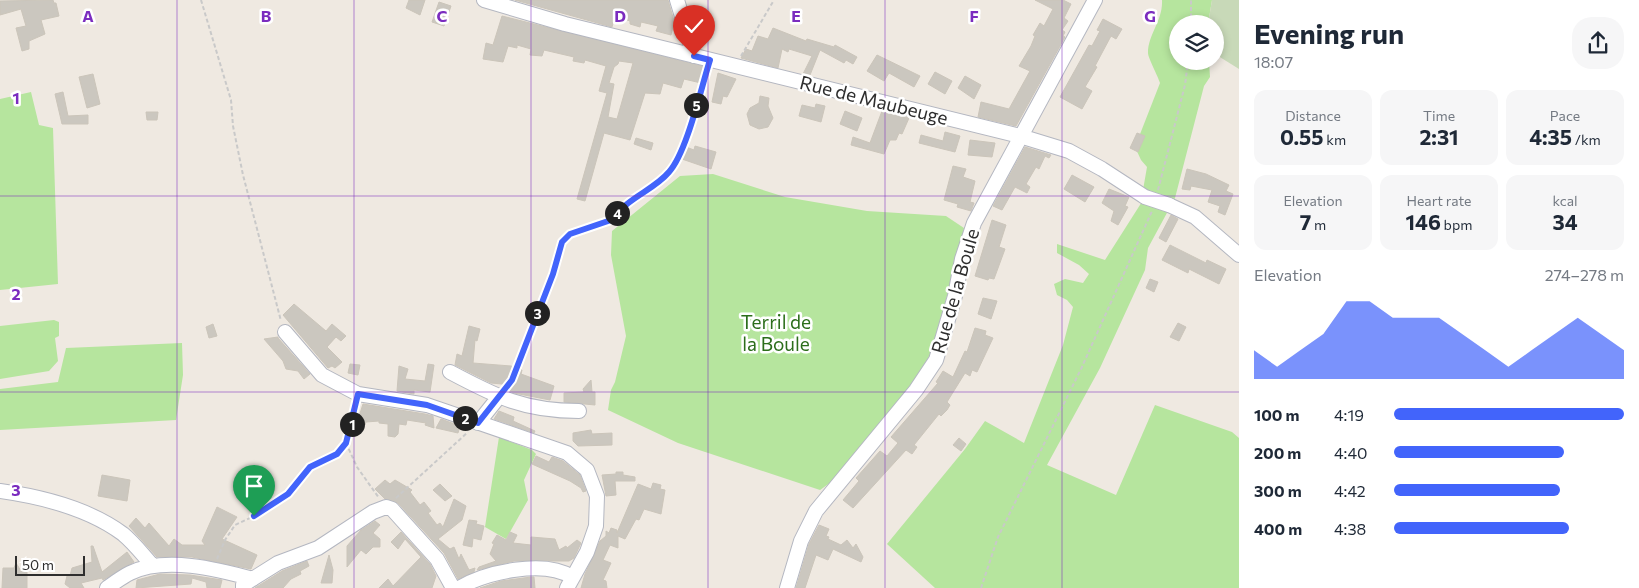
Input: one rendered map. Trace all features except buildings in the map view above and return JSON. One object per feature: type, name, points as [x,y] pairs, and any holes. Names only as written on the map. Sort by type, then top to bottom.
[{"type":"street","name":"Rue de Maubeuge","points":[[484,0],[565,24],[1020,136],[1068,151],[1102,169],[1149,203],[1169,205],[1195,217],[1239,255]]},
{"type":"street","points":[[677,0],[694,56]]},
{"type":"street","name":"Rue de la Boule","points":[[786,588],[801,541],[816,511],[916,390],[936,360],[950,313],[962,259],[974,224],[1090,2]]},
{"type":"street","points":[[285,332],[322,375],[358,394],[427,405],[567,453],[588,470],[597,496],[596,526],[587,552],[570,582],[562,571],[544,568],[505,571],[459,588]]},
{"type":"street","points":[[450,372],[498,398],[549,411],[579,411]]},
{"type":"street","points":[[478,423],[498,398]]},
{"type":"street","points":[[0,491],[43,499],[98,517],[125,536],[152,566]]},
{"type":"street","points":[[107,588],[130,573],[152,566],[216,569],[248,584],[278,563],[318,548],[372,512],[386,507],[392,509],[437,559],[453,588]]},
{"type":"path","points":[[201,0],[231,100],[233,126],[243,174],[285,332]]},
{"type":"path","points":[[737,66],[742,51],[761,25],[774,0]]},
{"type":"path","points":[[1191,0],[1191,15]]},
{"type":"path","points":[[498,398],[512,380],[553,274],[562,242],[570,234],[614,219],[619,210],[629,201],[657,184],[670,171],[680,157],[710,60]]},
{"type":"path","points":[[1158,190],[1185,85],[1187,70]]},
{"type":"path","points":[[981,588],[998,537],[1081,369],[1149,203]]},
{"type":"path","points":[[216,569],[218,556],[225,540],[235,525],[254,516],[288,494],[310,467],[337,454],[346,443],[358,394]]},
{"type":"path","points":[[346,443],[357,467],[386,507],[478,423]]},
{"type":"green space","points":[[1162,0],[1212,0],[1210,15],[1169,15],[1169,70],[1210,70],[1210,77],[1204,86],[1175,198],[1148,248],[1145,270],[1100,368],[1047,465],[1116,495],[1155,405],[1232,432],[1239,438],[1239,588],[935,588],[887,544],[965,449],[985,421],[1024,443],[1063,345],[1073,307],[1067,300],[1057,295],[1054,284],[1065,279],[1083,283],[1089,274],[1079,265],[1057,253],[1057,244],[1105,260],[1145,197],[1143,190],[1147,167],[1141,160],[1135,147],[1160,83],[1148,53],[1150,40],[1162,8]]},
{"type":"green space","points":[[1212,0],[1239,0],[1239,69],[1224,60],[1224,15],[1210,15]]},
{"type":"green space","points":[[31,92],[39,125],[53,128],[58,284],[0,290],[0,99]]},
{"type":"green space","name":"Terril de la Boule","points":[[713,174],[785,197],[867,211],[946,216],[964,228],[961,247],[931,352],[922,371],[834,480],[820,490],[678,443],[608,410],[611,390],[615,382],[626,336],[611,255],[612,231],[680,176]]},
{"type":"green space","points":[[54,320],[59,322],[59,336],[55,338],[58,361],[49,371],[0,379],[0,326]]},
{"type":"green space","points":[[182,343],[183,375],[176,420],[0,430],[0,389],[58,382],[66,348]]},
{"type":"green space","points":[[499,437],[532,450],[536,454],[524,480],[528,500],[506,539],[485,527]]},
{"type":"route","points":[[254,516],[288,494],[310,467],[318,461],[326,460],[337,454],[346,443],[354,418],[358,394],[427,405],[478,423],[512,380],[553,274],[562,242],[570,234],[614,219],[619,210],[629,201],[657,184],[680,157],[710,60],[694,56]]}]
